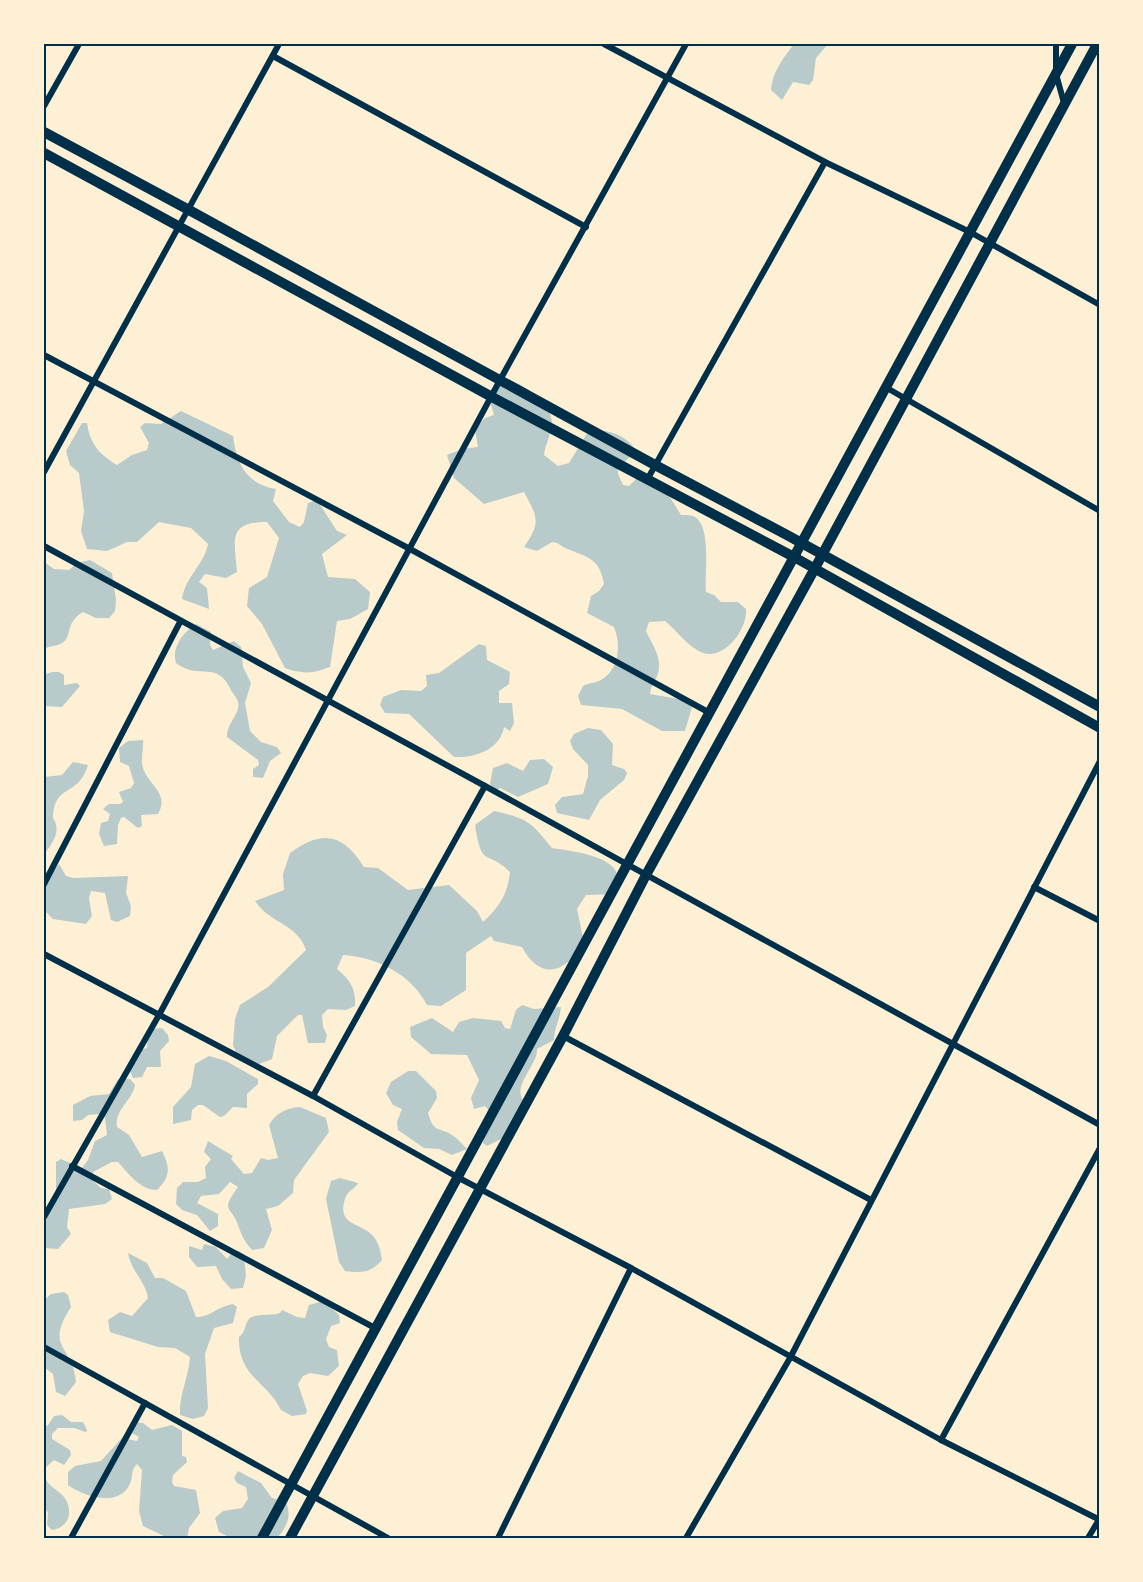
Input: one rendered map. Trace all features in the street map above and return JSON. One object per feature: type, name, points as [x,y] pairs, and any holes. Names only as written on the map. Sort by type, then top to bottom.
[{"type":"street","points":[[44,106],[79,44]]},
{"type":"street","points":[[44,472],[279,44]]},
{"type":"street","points":[[604,44],[825,162],[970,232],[989,245],[1100,305]]},
{"type":"street","points":[[44,1217],[159,1015],[500,380],[686,44]]},
{"type":"street","points":[[1056,44],[1056,74],[1065,104]]},
{"type":"street","points":[[262,1539],[375,1328],[459,1178],[708,712],[803,544],[1072,44]]},
{"type":"street","points":[[290,1539],[563,1036],[646,875],[814,570],[1097,44]]},
{"type":"street","points":[[273,56],[586,227]]},
{"type":"street","points":[[44,132],[1100,707]]},
{"type":"street","points":[[44,153],[492,398],[794,557],[1100,728]]},
{"type":"street","points":[[647,480],[825,162]]},
{"type":"street","points":[[44,355],[410,549],[708,712]]},
{"type":"street","points":[[887,388],[1100,511]]},
{"type":"street","points":[[44,546],[1100,1125]]},
{"type":"street","points":[[44,884],[180,622]]},
{"type":"street","points":[[686,1539],[790,1358],[1100,761]]},
{"type":"street","points":[[313,1096],[485,786]]},
{"type":"street","points":[[1034,887],[1100,921]]},
{"type":"street","points":[[44,954],[631,1268],[941,1440],[1099,1520],[1088,1539]]},
{"type":"street","points":[[563,1036],[871,1200]]},
{"type":"street","points":[[941,1440],[1100,1148]]},
{"type":"street","points":[[72,1166],[375,1328]]},
{"type":"street","points":[[498,1539],[631,1268]]},
{"type":"street","points":[[44,1347],[388,1539]]},
{"type":"street","points":[[71,1539],[145,1403]]},
{"type":"shaded area","points":[[794,44],[828,44],[816,58],[813,80],[809,85],[793,82],[782,100],[771,90],[772,83],[779,65]]},
{"type":"shaded area","points":[[502,379],[518,383],[526,388],[547,408],[552,423],[544,455],[558,466],[569,463],[586,435],[592,430],[615,434],[629,442],[633,446],[631,456],[618,468],[623,485],[629,486],[637,478],[668,494],[681,515],[695,517],[704,531],[706,592],[714,595],[721,602],[738,602],[746,609],[742,627],[737,636],[731,644],[715,653],[706,654],[697,650],[665,621],[649,622],[646,631],[659,664],[650,694],[684,700],[692,707],[685,731],[662,731],[622,709],[581,705],[578,696],[583,686],[599,681],[607,675],[615,663],[618,648],[614,627],[587,613],[591,596],[604,584],[598,566],[587,557],[557,543],[552,542],[537,551],[524,547],[533,532],[536,520],[524,492],[484,504],[454,478],[447,455],[462,449],[478,447],[475,429],[485,418],[494,415],[488,393]]},
{"type":"shaded area","points":[[181,411],[233,436],[240,464],[250,478],[257,483],[276,489],[273,501],[289,522],[300,527],[304,522],[308,503],[317,500],[337,531],[347,535],[322,554],[328,577],[355,579],[370,592],[368,609],[350,619],[337,621],[330,667],[308,672],[285,668],[262,624],[247,606],[249,588],[267,577],[279,538],[267,522],[254,523],[239,530],[235,543],[237,572],[226,578],[205,574],[199,582],[207,588],[209,609],[182,599],[187,584],[203,558],[208,544],[191,528],[159,522],[137,542],[127,542],[107,551],[87,549],[81,531],[84,511],[79,473],[70,465],[66,451],[82,423],[87,423],[90,437],[96,448],[117,465],[132,455],[147,450],[149,443],[140,427],[145,423],[161,424]]},
{"type":"shaded area","points":[[90,560],[112,573],[116,600],[115,611],[109,618],[96,618],[83,612],[73,621],[65,640],[44,649],[44,562],[54,569],[69,570],[77,563]]},
{"type":"shaded area","points":[[196,624],[211,632],[210,645],[213,650],[234,641],[241,647],[243,667],[251,683],[245,703],[250,731],[261,742],[277,747],[281,753],[270,761],[263,778],[253,777],[253,769],[259,765],[258,760],[227,737],[229,727],[236,715],[238,702],[226,681],[220,675],[184,668],[176,663],[175,652],[179,641]]},
{"type":"shaded area","points":[[479,644],[486,646],[487,660],[510,672],[509,684],[499,691],[499,703],[512,703],[514,723],[510,731],[504,727],[502,735],[492,747],[478,754],[454,757],[409,714],[385,713],[380,705],[383,697],[401,690],[421,691],[427,686],[426,675],[439,673]]},
{"type":"shaded area","points":[[52,672],[64,675],[64,685],[77,683],[80,686],[62,707],[44,706],[46,674]]},
{"type":"shaded area","points":[[588,728],[601,730],[613,744],[612,765],[624,769],[627,773],[624,780],[600,800],[589,820],[557,813],[555,805],[562,797],[583,794],[588,776],[588,765],[573,749],[570,741],[574,734]]},
{"type":"shaded area","points":[[143,740],[143,768],[160,795],[161,807],[158,814],[141,815],[142,826],[138,828],[124,817],[121,818],[118,825],[117,844],[104,846],[99,834],[101,823],[108,821],[110,814],[103,809],[109,804],[123,802],[119,792],[131,788],[134,783],[129,766],[120,762],[119,748],[128,741]]},
{"type":"shaded area","points":[[544,759],[553,767],[548,784],[518,797],[500,788],[496,791],[490,784],[493,768],[507,763],[523,771],[530,760]]},
{"type":"shaded area","points":[[73,762],[88,765],[78,782],[57,800],[53,818],[57,828],[56,833],[44,855],[44,777],[62,775]]},
{"type":"shaded area","points":[[494,811],[528,822],[552,848],[600,859],[610,864],[616,872],[618,882],[613,894],[586,895],[577,909],[584,942],[569,961],[553,969],[545,969],[529,958],[522,947],[494,941],[491,936],[466,953],[466,990],[441,1006],[427,1005],[412,984],[392,969],[368,959],[343,955],[337,969],[351,985],[355,1006],[346,1010],[328,1009],[322,1015],[323,1027],[327,1035],[325,1043],[308,1043],[302,1015],[298,1015],[277,1036],[272,1059],[259,1064],[240,1061],[233,1045],[235,1019],[240,1005],[268,987],[306,950],[296,934],[268,915],[255,901],[284,890],[283,874],[290,853],[313,840],[332,839],[348,848],[364,867],[378,868],[408,890],[449,885],[477,911],[483,922],[502,900],[510,872],[486,856],[480,848],[475,825]]},
{"type":"shaded area","points":[[59,864],[66,876],[73,878],[128,876],[126,893],[131,906],[130,916],[117,922],[111,920],[105,893],[91,891],[89,898],[92,916],[86,924],[53,919],[44,910],[44,884]]},
{"type":"shaded area","points":[[522,1005],[534,1009],[561,1007],[554,1040],[537,1049],[534,1062],[521,1089],[524,1101],[505,1137],[487,1146],[483,1143],[488,1109],[485,1106],[474,1109],[471,1098],[479,1080],[467,1055],[431,1054],[411,1037],[410,1027],[432,1018],[453,1032],[459,1022],[473,1018],[501,1021],[505,1028],[510,1029],[516,1010]]},
{"type":"shaded area","points":[[162,1028],[168,1035],[169,1041],[160,1051],[161,1067],[147,1067],[142,1077],[133,1078],[129,1069],[139,1050],[147,1048],[148,1033],[151,1029]]},
{"type":"shaded area","points":[[209,1056],[226,1061],[258,1079],[258,1084],[247,1094],[247,1108],[233,1107],[220,1117],[203,1105],[198,1105],[192,1110],[191,1120],[173,1124],[173,1107],[191,1087],[195,1064]]},
{"type":"shaded area","points":[[408,1071],[416,1071],[436,1091],[437,1098],[428,1113],[432,1124],[454,1136],[467,1149],[452,1155],[439,1149],[424,1148],[398,1130],[397,1122],[402,1109],[393,1105],[386,1093],[391,1082]]},
{"type":"shaded area","points":[[118,1079],[130,1079],[135,1085],[118,1116],[117,1127],[129,1135],[142,1157],[162,1151],[168,1167],[167,1176],[157,1190],[140,1184],[118,1162],[112,1162],[93,1172],[92,1180],[101,1188],[109,1189],[112,1199],[105,1204],[69,1209],[67,1227],[71,1234],[58,1249],[44,1248],[44,1226],[56,1193],[56,1162],[61,1159],[82,1168],[88,1160],[95,1141],[107,1135],[105,1117],[100,1114],[88,1115],[82,1120],[73,1121],[73,1105],[90,1096],[109,1094]]},
{"type":"shaded area","points":[[300,1107],[326,1118],[329,1132],[294,1180],[293,1193],[278,1206],[266,1209],[272,1230],[264,1248],[252,1250],[229,1209],[229,1201],[238,1187],[230,1182],[219,1194],[201,1196],[197,1203],[218,1214],[218,1226],[210,1231],[197,1215],[182,1210],[176,1204],[177,1188],[183,1182],[198,1182],[206,1178],[205,1167],[211,1159],[204,1152],[208,1141],[233,1156],[231,1159],[244,1174],[252,1173],[261,1158],[268,1160],[278,1158],[269,1125],[282,1112]]},
{"type":"shaded area","points":[[340,1178],[358,1183],[346,1196],[343,1206],[347,1219],[369,1232],[377,1242],[380,1251],[382,1260],[365,1271],[345,1271],[339,1262],[326,1199],[331,1181]]},
{"type":"shaded area","points":[[204,1244],[216,1247],[227,1259],[231,1254],[239,1251],[244,1255],[246,1276],[243,1288],[231,1289],[222,1279],[216,1266],[197,1267],[189,1257],[189,1246],[202,1250]]},
{"type":"shaded area","points":[[128,1253],[147,1263],[155,1278],[163,1278],[186,1291],[196,1317],[228,1305],[233,1304],[237,1307],[233,1323],[214,1328],[205,1354],[208,1408],[204,1416],[193,1419],[180,1415],[190,1357],[175,1348],[158,1347],[110,1332],[108,1320],[120,1312],[132,1316],[148,1298]]},
{"type":"shaded area","points":[[64,1292],[68,1295],[71,1307],[63,1320],[60,1339],[74,1370],[76,1382],[65,1396],[56,1392],[53,1374],[44,1367],[44,1300],[51,1294]]},
{"type":"shaded area","points":[[324,1301],[339,1315],[340,1323],[331,1326],[326,1339],[329,1347],[337,1350],[339,1366],[328,1376],[310,1373],[303,1376],[298,1384],[307,1411],[306,1414],[292,1416],[281,1410],[248,1370],[240,1350],[239,1337],[247,1321],[252,1317],[277,1314],[282,1310],[305,1318],[309,1305]]},
{"type":"shaded area","points":[[62,1415],[71,1422],[83,1422],[86,1432],[74,1428],[58,1428],[52,1434],[52,1439],[70,1450],[71,1455],[64,1465],[54,1460],[44,1469],[44,1427],[54,1416]]},
{"type":"shaded area","points":[[132,1422],[143,1423],[152,1430],[172,1425],[182,1431],[182,1456],[186,1457],[187,1462],[173,1475],[172,1482],[174,1486],[196,1490],[200,1513],[189,1528],[187,1538],[168,1538],[143,1526],[139,1511],[142,1470],[137,1464],[126,1490],[111,1498],[83,1493],[68,1485],[68,1472],[75,1466],[101,1461],[122,1438],[137,1441],[139,1437],[132,1433]]},
{"type":"shaded area","points":[[238,1471],[261,1483],[272,1498],[286,1502],[289,1512],[288,1521],[277,1538],[231,1538],[219,1532],[215,1518],[223,1511],[242,1508],[248,1499],[246,1487],[237,1483],[234,1478]]},
{"type":"shaded area","points":[[44,1475],[49,1484],[64,1497],[69,1507],[69,1516],[61,1527],[52,1530],[47,1525],[48,1513],[44,1506]]}]
